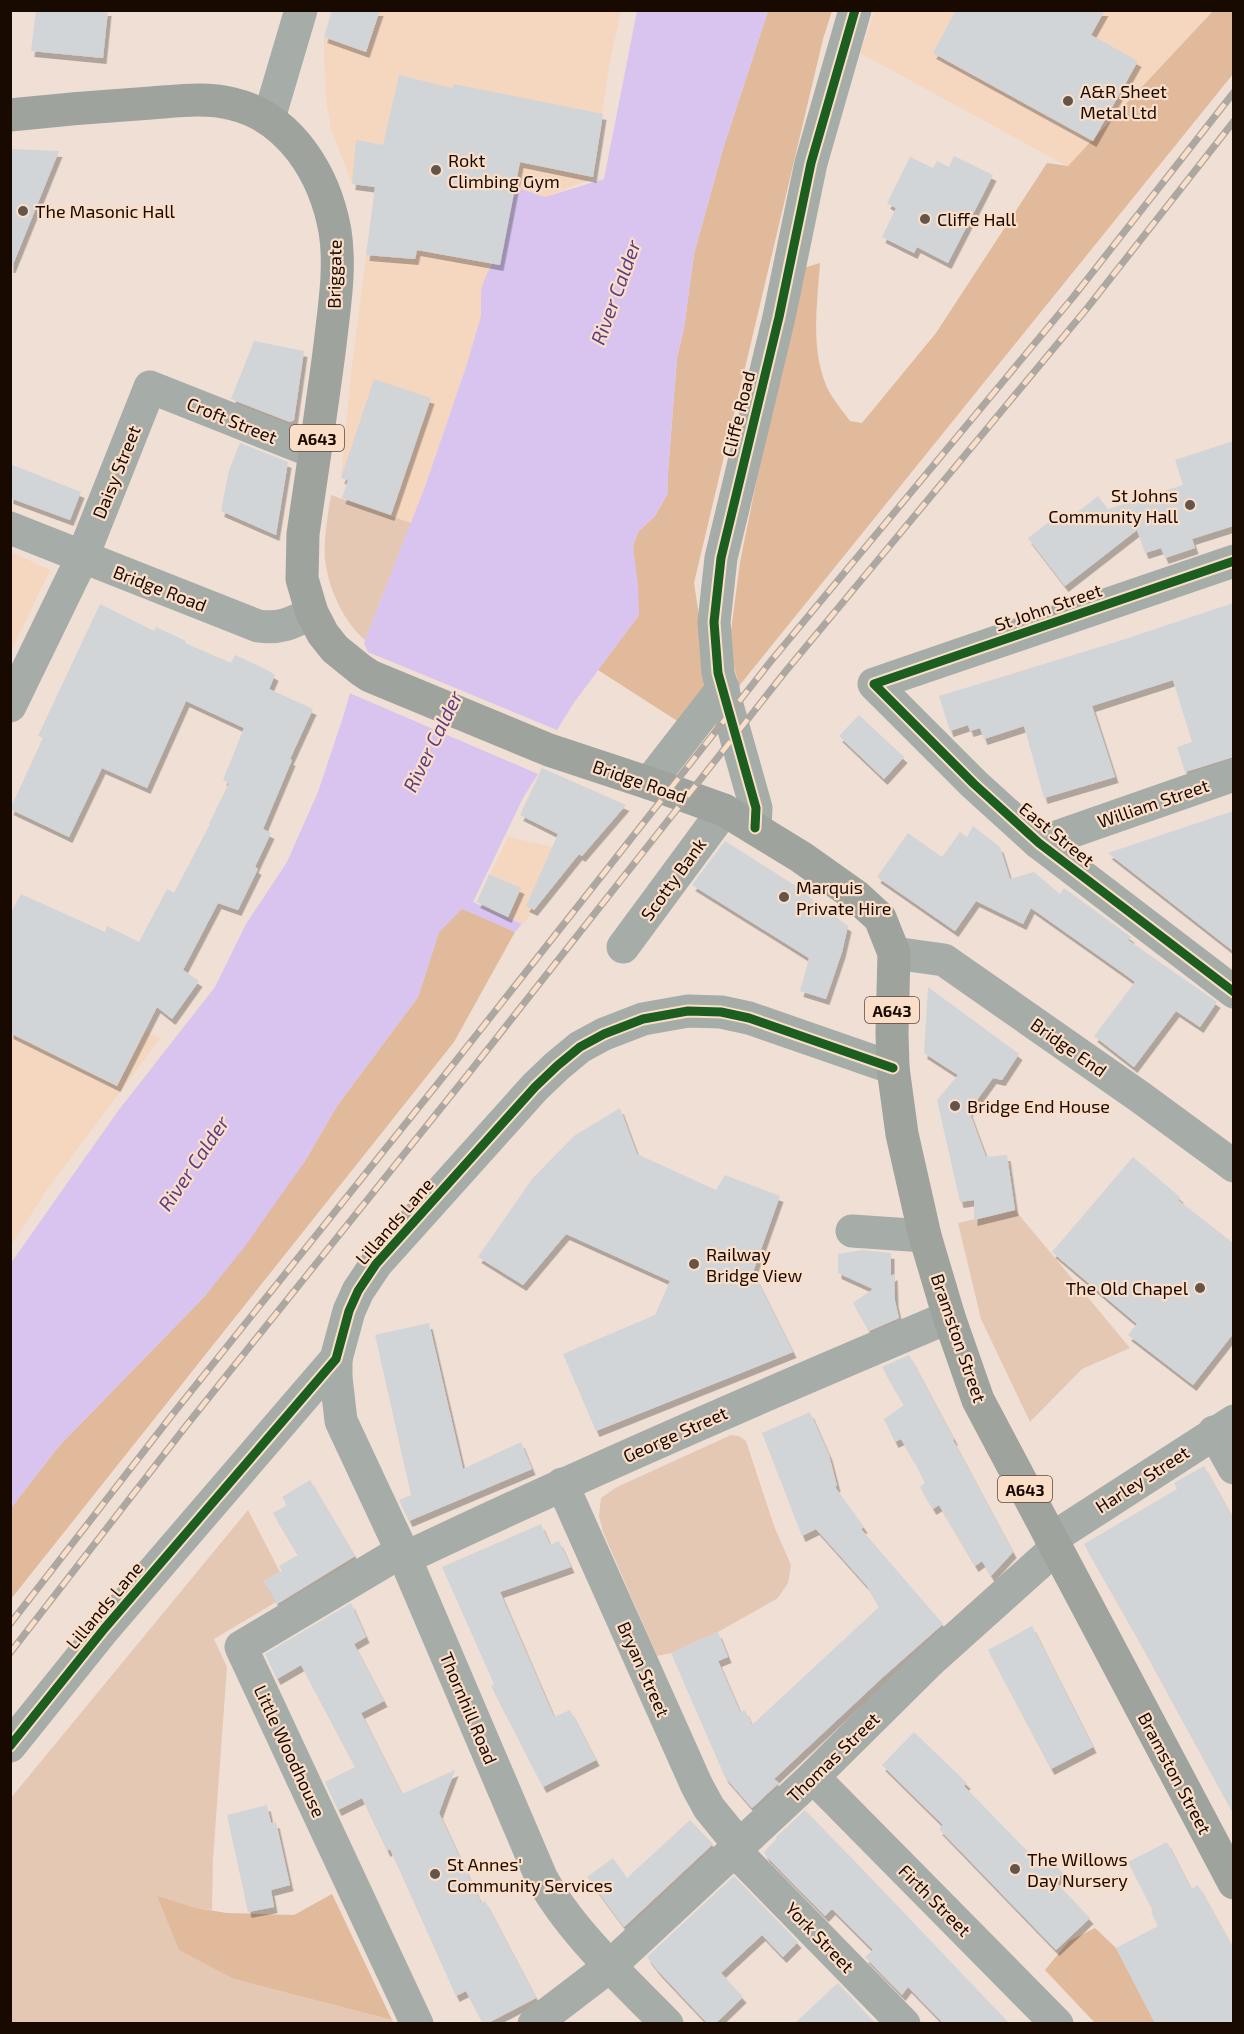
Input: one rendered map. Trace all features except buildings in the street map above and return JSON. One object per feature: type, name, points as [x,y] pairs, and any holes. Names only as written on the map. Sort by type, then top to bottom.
[{"type":"main road","name":"Briggate","points":[[10,114],[192,100],[231,103],[268,118],[292,139],[312,166],[328,203],[335,233],[337,265],[332,322],[303,534],[302,579],[312,613],[323,634],[335,649],[349,658]]},
{"type":"main road","name":"Bridge Road","points":[[349,658],[370,676],[549,750],[724,810],[801,857],[856,896],[880,918],[894,953]]},
{"type":"main road","name":"Bramston Street","points":[[894,953],[893,1068],[902,1134],[925,1236],[949,1317],[978,1400],[1233,1882]]},
{"type":"street","points":[[268,118],[301,10]]},
{"type":"street","name":"Cliffe Road","points":[[755,828],[756,808],[715,656],[714,622],[721,558],[779,317],[811,163],[855,10]]},
{"type":"street","name":"Croft Street","points":[[150,387],[314,452]]},
{"type":"street","name":"Daisy Street","points":[[10,706],[82,558],[150,387]]},
{"type":"street","name":"Bridge Road","points":[[10,528],[258,626],[273,628],[289,624],[312,613]]},
{"type":"street","name":"St John Street","points":[[874,684],[1233,561]]},
{"type":"street","name":"East Street","points":[[874,684],[974,784],[1039,843],[1233,992]]},
{"type":"street","points":[[649,783],[723,688]]},
{"type":"street","name":"William Street","points":[[1039,843],[1233,775]]},
{"type":"street","name":"Scotty Bank","points":[[623,947],[724,810]]},
{"type":"street","name":"Bridge End","points":[[894,953],[944,960],[1159,1110],[1233,1166]]},
{"type":"street","name":"Lillands Lane","points":[[10,1746],[104,1629],[336,1359],[349,1311],[358,1291],[376,1264],[535,1088],[580,1047],[643,1018],[687,1011],[721,1012],[749,1018],[893,1068]]},
{"type":"street","points":[[852,1231],[925,1236]]},
{"type":"street","name":"George Street","points":[[403,1554],[745,1403],[949,1317]]},
{"type":"street","name":"Thornhill Road","points":[[336,1359],[341,1421],[403,1554],[541,1877],[562,1910],[610,1966],[667,2024]]},
{"type":"street","points":[[1224,1427],[1233,1468]]},
{"type":"street","name":"Harley Street","points":[[1054,1543],[1224,1427]]},
{"type":"street","name":"Bryan Street","points":[[562,1484],[697,1786],[709,1808],[738,1848]]},
{"type":"street","name":"Thomas Street","points":[[534,2024],[610,1966],[738,1848],[1054,1543]]},
{"type":"street","name":"Little Woodhouse","points":[[403,1554],[241,1647],[417,2024]]},
{"type":"street","name":"Firth Street","points":[[813,1777],[1056,2024]]},
{"type":"street","name":"York Street","points":[[738,1848],[904,2024]]},
{"type":"shaded area","points":[[332,11],[621,11],[609,65],[593,178],[545,197],[510,185],[498,254],[481,290],[481,316],[467,364],[411,523],[342,498],[348,480],[341,478],[351,374],[375,187],[352,184],[331,129],[326,99],[324,37]]},
{"type":"shaded area","points":[[768,11],[832,11],[823,39],[694,583],[711,693],[682,724],[598,670],[639,615],[633,546],[638,532],[655,516],[668,493],[677,358],[684,328],[694,254],[723,149]]},
{"type":"shaded area","points":[[875,11],[1213,11],[1067,166],[860,53]]},
{"type":"shaded area","points":[[1213,11],[1233,11],[1233,74],[739,686],[729,646],[740,562],[800,269],[820,263],[816,330],[824,380],[831,395],[850,421],[862,423],[936,333],[1047,163],[1068,166]]},
{"type":"shaded area","points":[[331,495],[411,523],[365,640],[345,616],[328,576],[325,550]]},
{"type":"shaded area","points":[[11,552],[50,570],[11,651]]},
{"type":"shaded area","points":[[508,837],[552,847],[576,858],[523,924],[477,902]]},
{"type":"shaded area","points":[[462,908],[515,932],[454,1042],[11,1599],[11,1508],[59,1446],[205,1296],[305,1161],[337,1106],[418,997],[439,932]]},
{"type":"shaded area","points":[[11,966],[160,1038],[47,1190],[11,1245]]},
{"type":"shaded area","points":[[1015,1210],[1130,1348],[1082,1369],[1030,1422],[981,1319],[958,1223]]},
{"type":"shaded area","points":[[731,1435],[739,1436],[746,1441],[774,1526],[791,1565],[788,1583],[778,1598],[718,1632],[671,1653],[657,1656],[603,1532],[599,1516],[601,1498],[617,1487]]},
{"type":"shaded area","points":[[248,1510],[280,1572],[264,1581],[276,1602],[214,1639],[227,1667],[213,1859],[212,1910],[157,1897],[234,1979],[392,2020],[394,2023],[11,2023],[10,1799]]},
{"type":"shaded area","points":[[332,1894],[392,2020],[234,1979],[179,1950],[157,1896],[196,1908],[227,1913],[294,1915]]},
{"type":"shaded area","points":[[1095,1928],[1116,1948],[1155,2023],[1095,2023],[1045,1970],[1069,1941]]},
{"type":"water","name":"River Calder","points":[[637,11],[768,11],[723,149],[694,254],[684,328],[677,358],[668,493],[655,516],[638,532],[633,546],[639,615],[573,704],[557,730],[538,774],[523,798],[473,902],[522,924],[515,932],[462,909],[439,932],[418,997],[337,1106],[305,1161],[246,1245],[205,1296],[59,1446],[11,1508],[11,1263],[118,1111],[215,987],[246,924],[287,862],[318,792],[365,640],[426,484],[467,364],[481,316],[481,290],[498,254],[510,185],[545,197],[604,179]]},
{"type":"pier","points":[[362,639],[368,652],[557,730],[538,774],[347,692]]},
{"type":"railway","points":[[10,1624],[172,1415],[455,1062],[771,661],[1074,296],[1234,92]]},
{"type":"railway","points":[[10,1653],[186,1426],[469,1073],[785,672],[1088,307],[1234,121]]},
{"type":"cycle path","points":[[755,828],[756,808],[718,673],[714,622],[721,558],[779,317],[811,163],[855,10]]},
{"type":"cycle path","points":[[1234,561],[874,684],[974,784],[1039,843],[1234,992]]},
{"type":"cycle path","points":[[10,1746],[104,1629],[336,1359],[349,1311],[358,1291],[376,1264],[535,1087],[580,1047],[604,1034],[643,1019],[688,1011],[721,1012],[749,1018],[893,1068]]},
{"type":"place","name":"A&R Sheet Metal Ltd","points":[[1068,101]]},
{"type":"place","name":"Rokt Climbing Gym","points":[[436,170]]},
{"type":"place","name":"The Masonic Hall","points":[[23,211]]},
{"type":"place","name":"Cliffe Hall","points":[[925,219]]},
{"type":"place","name":"St Johns Community Hall","points":[[1190,505]]},
{"type":"place","name":"Marquis Private Hire","points":[[784,897]]},
{"type":"place","name":"Bridge End House","points":[[955,1106]]},
{"type":"place","name":"Railway Bridge View","points":[[694,1264]]},
{"type":"place","name":"The Old Chapel","points":[[1200,1288]]},
{"type":"place","name":"The Willows Day Nursery","points":[[1015,1869]]},
{"type":"place","name":"St Annes' Community Services","points":[[435,1874]]}]
